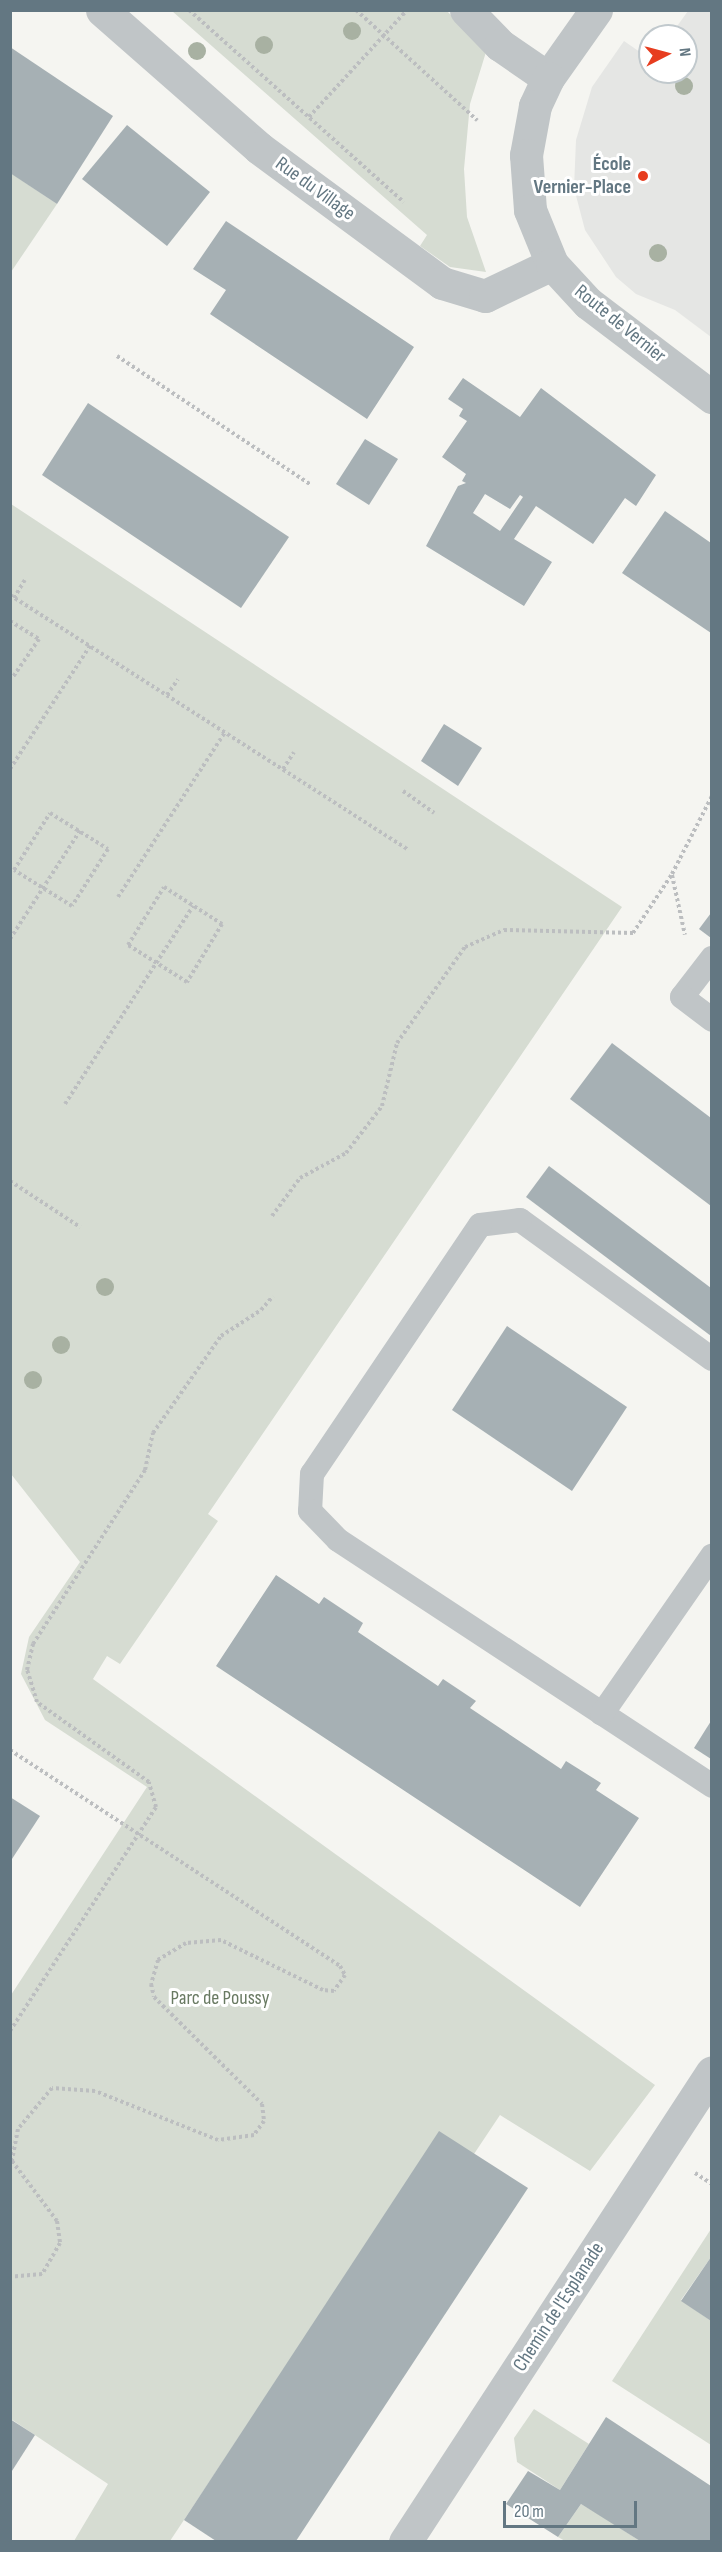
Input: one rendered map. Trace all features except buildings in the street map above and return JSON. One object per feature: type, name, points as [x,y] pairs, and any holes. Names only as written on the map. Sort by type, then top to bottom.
[{"type":"street","name":"Rue du Village","points":[[102,10],[259,148],[442,283],[485,296],[552,264]]},
{"type":"street","points":[[466,10],[500,45],[548,78]]},
{"type":"street","name":"Route de Vernier","points":[[596,10],[548,78],[528,134],[526,181],[530,210],[552,264],[597,311],[711,397]]},
{"type":"street","name":"Chemin de l'Esplanade","points":[[405,2541],[709,2082]]},
{"type":"lane","points":[[703,951],[682,998],[711,1020]]},
{"type":"lane","points":[[711,1359],[520,1220],[480,1225],[312,1474],[310,1511],[338,1540],[711,1786]]},
{"type":"lane","points":[[602,1714],[711,1556]]},
{"type":"path","points":[[189,10],[406,204]]},
{"type":"path","points":[[356,10],[477,120]]},
{"type":"path","points":[[309,117],[407,10]]},
{"type":"path","points":[[117,356],[310,483]]},
{"type":"path","points":[[25,580],[12,596],[408,850]]},
{"type":"path","points":[[10,621],[39,639],[13,677]]},
{"type":"path","points":[[10,769],[90,646]]},
{"type":"path","points":[[167,695],[178,679]]},
{"type":"path","points":[[118,897],[225,732]]},
{"type":"path","points":[[283,769],[294,752]]},
{"type":"path","points":[[403,791],[434,813]]},
{"type":"path","points":[[272,1216],[300,1178],[346,1153],[382,1106],[397,1043],[465,947],[504,930],[633,933],[672,874],[711,796]]},
{"type":"path","points":[[50,813],[80,831],[108,849],[72,906],[14,870],[50,813]]},
{"type":"path","points":[[10,939],[80,831]]},
{"type":"path","points":[[672,874],[685,936],[703,951]]},
{"type":"path","points":[[164,888],[193,906],[222,924],[187,981],[128,945],[164,888]]},
{"type":"path","points":[[65,1104],[193,906]]},
{"type":"path","points":[[10,1181],[80,1227]]},
{"type":"path","points":[[10,2031],[140,1835],[156,1807],[155,1788],[48,1715],[30,1690],[28,1659],[145,1470],[153,1434],[221,1336],[261,1310],[273,1296]]},
{"type":"path","points":[[10,1750],[140,1835],[345,1975],[334,1991],[322,1990],[221,1940],[186,1943],[158,1960],[151,1984],[154,1997],[262,2104],[264,2121],[254,2135],[218,2140],[95,2091],[52,2088],[18,2128],[12,2161],[57,2221],[60,2243],[42,2274],[10,2277]]},
{"type":"shaded area","name":"École Vernier-Place","points":[[688,11],[711,11],[711,337],[675,310],[636,294],[616,277],[585,230],[574,188],[576,140],[592,87],[624,41],[638,51],[638,84],[698,84],[698,24],[679,24]]},
{"type":"green space","points":[[172,11],[447,11],[486,52],[470,104],[464,169],[467,217],[486,272],[450,267],[420,246],[427,235]]},
{"type":"green space","points":[[11,173],[57,204],[11,272]]},
{"type":"green space","name":"Parc de Poussy","points":[[11,504],[622,907],[208,1514],[218,1521],[120,1664],[107,1656],[93,1679],[655,2085],[590,2171],[500,2115],[474,2154],[249,2422],[170,2541],[74,2541],[108,2484],[11,2419],[11,1995],[147,1787],[45,1720],[21,1674],[29,1637],[80,1562],[11,1474]]},
{"type":"green space","points":[[711,2229],[711,2257],[681,2300],[711,2321],[711,2445],[612,2381]]},
{"type":"green space","points":[[534,2409],[589,2444],[560,2490],[517,2462],[514,2438]]},
{"type":"green space","points":[[581,2504],[640,2541],[565,2541],[558,2537]]},
{"type":"place","name":"École Vernier-Place","points":[[643,176]]}]
